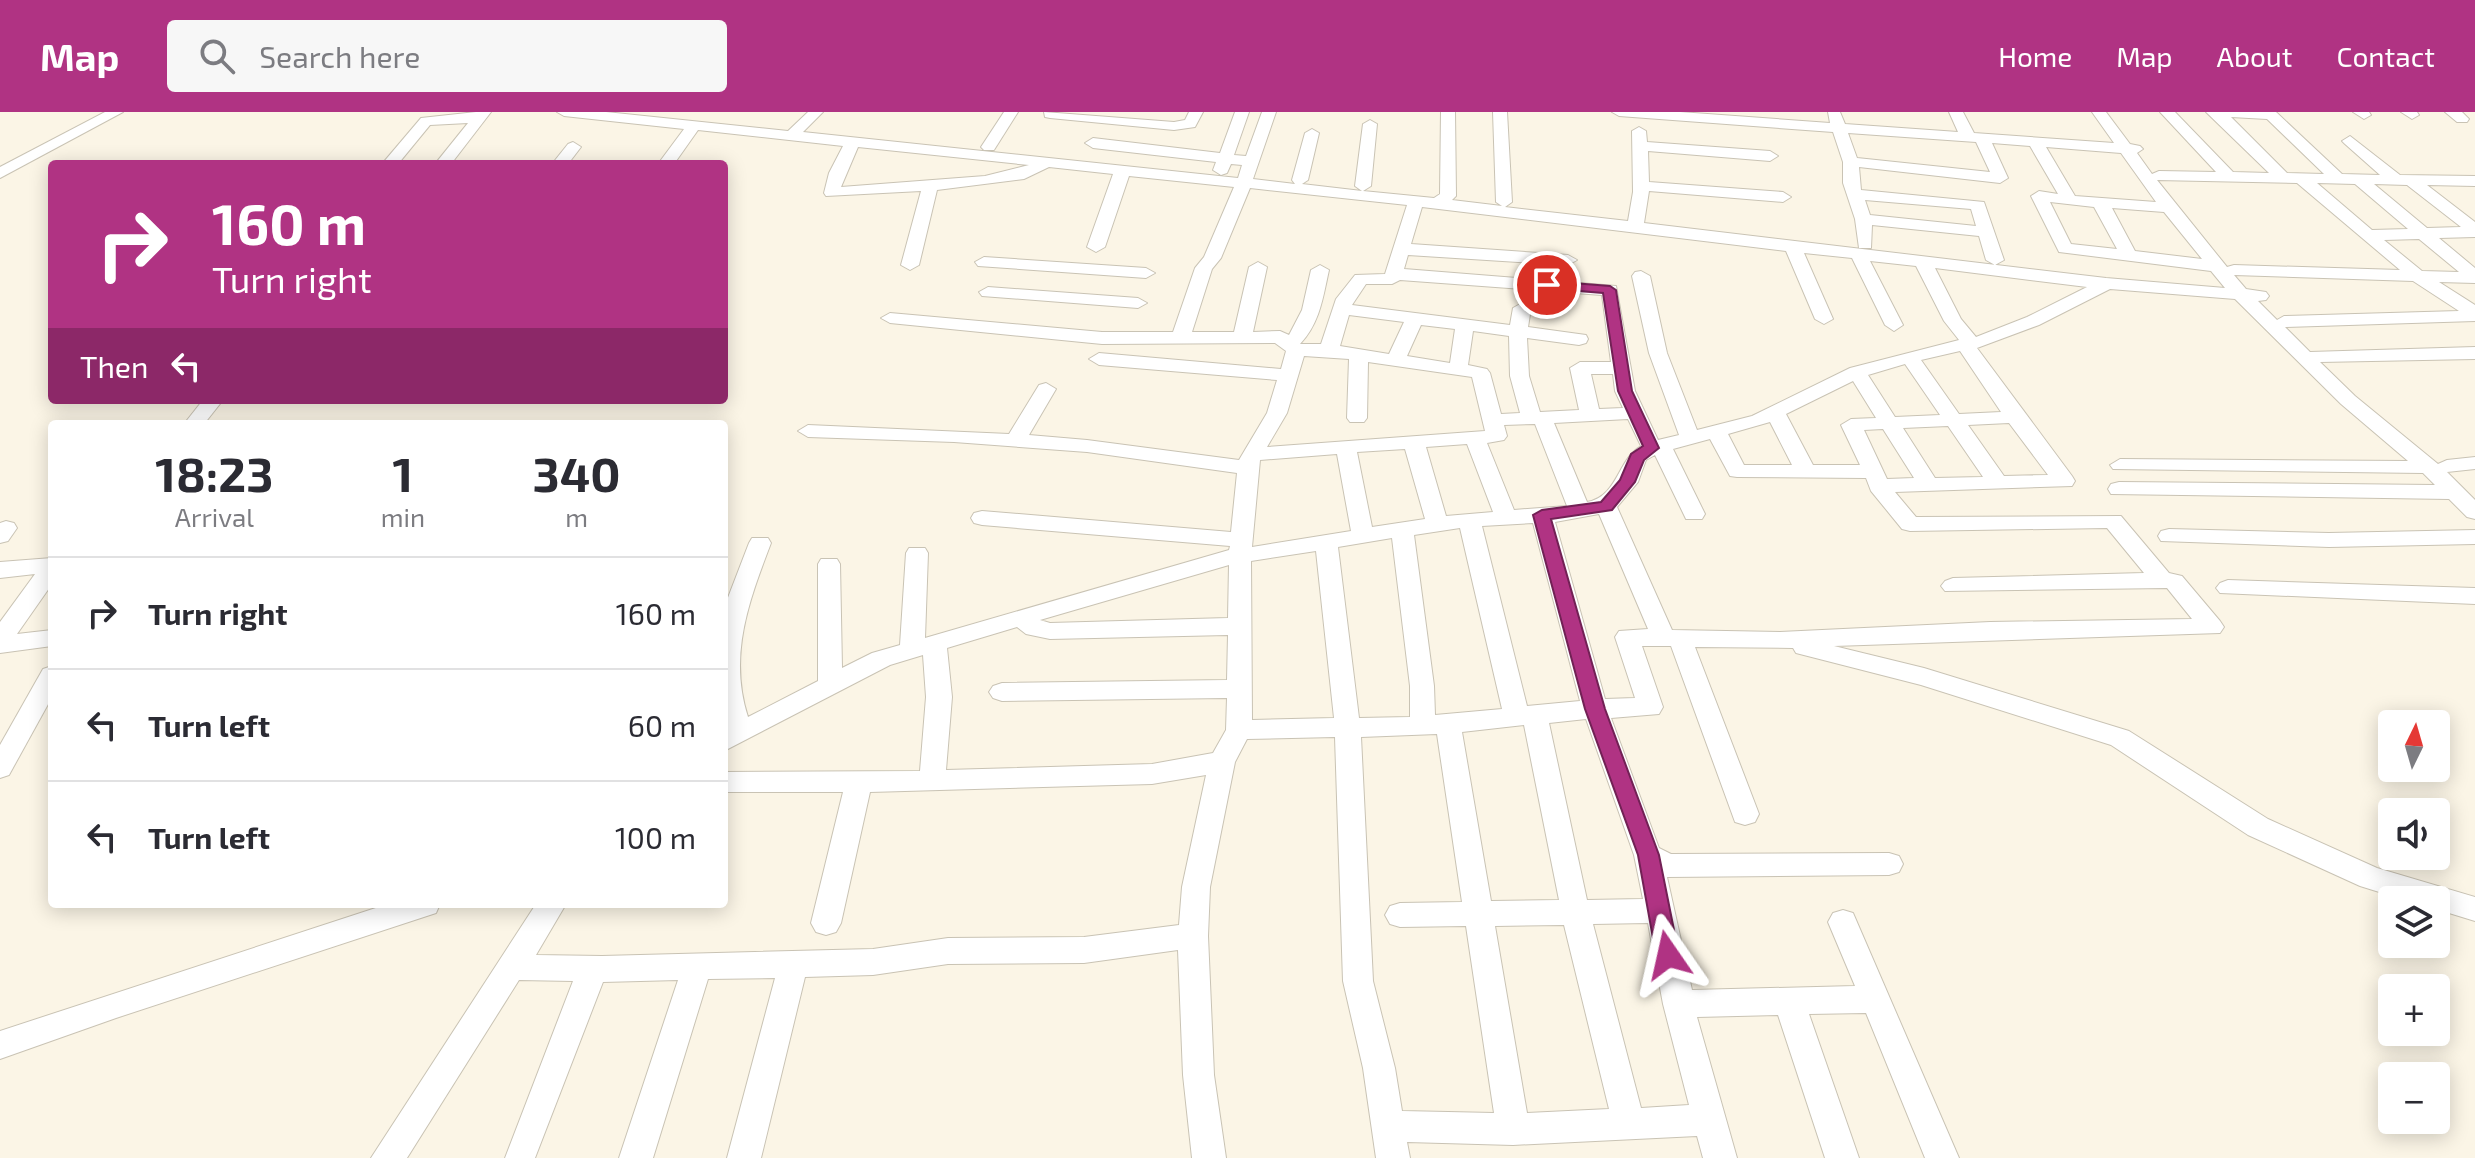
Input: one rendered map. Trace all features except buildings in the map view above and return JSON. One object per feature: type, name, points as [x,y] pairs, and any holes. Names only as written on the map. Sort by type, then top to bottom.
[{"type":"street","points":[[0,158],[88,112]]},
{"type":"street","points":[[0,173],[116,112]]},
{"type":"street","points":[[564,112],[989,147],[1221,170],[1363,186],[1433,201],[1504,202],[1793,246],[1863,249],[1922,261],[2260,296]]},
{"type":"street","points":[[680,112],[853,141],[1123,169],[1221,170]]},
{"type":"street","points":[[796,131],[816,112]]},
{"type":"street","points":[[989,147],[1011,112]]},
{"type":"street","points":[[1050,114],[1174,126],[1190,124],[1196,112]]},
{"type":"street","points":[[1221,170],[1242,112]]},
{"type":"street","points":[[1181,337],[1204,268],[1212,258],[1269,112]]},
{"type":"street","points":[[1329,350],[1345,299],[1361,279],[1392,279],[1402,249],[1433,201],[1448,112]]},
{"type":"street","points":[[1500,112],[1504,202]]},
{"type":"street","points":[[1619,112],[1836,120],[1901,133],[2133,149]]},
{"type":"street","points":[[1893,112],[1901,133]]},
{"type":"street","points":[[1851,162],[2000,178],[1990,155],[1956,112]]},
{"type":"street","points":[[2099,112],[2159,176],[2226,268],[2239,293],[2348,400],[2438,466]]},
{"type":"street","points":[[2111,112],[2169,208],[2368,406],[2438,466],[2465,493],[2475,512]]},
{"type":"street","points":[[2167,112],[2229,177]]},
{"type":"street","points":[[2215,112],[2269,114],[2339,180]]},
{"type":"street","points":[[2215,112],[2417,276],[2475,315]]},
{"type":"street","points":[[1637,222],[1641,186],[1638,113]]},
{"type":"street","points":[[393,160],[426,121],[481,115]]},
{"type":"street","points":[[446,160],[481,115]]},
{"type":"street","points":[[1836,120],[1851,162],[1851,183],[1863,219],[1861,263],[1894,325]]},
{"type":"street","points":[[1363,186],[1370,124]]},
{"type":"street","points":[[669,160],[694,125]]},
{"type":"street","points":[[1300,180],[1312,133]]},
{"type":"street","points":[[853,141],[837,173],[832,193],[914,189],[985,181],[1024,174],[1050,161]]},
{"type":"street","points":[[2350,141],[2475,231]]},
{"type":"street","points":[[2035,142],[2070,200]]},
{"type":"street","points":[[1093,143],[1221,170],[1433,201],[1863,249],[1995,260],[2112,280]]},
{"type":"street","points":[[1639,146],[1770,156]]},
{"type":"street","points":[[1873,146],[1990,155]]},
{"type":"street","points":[[563,160],[573,147]]},
{"type":"street","points":[[1096,247],[1123,169]]},
{"type":"street","points":[[2159,176],[2471,184]]},
{"type":"street","points":[[2361,181],[2475,277]]},
{"type":"street","points":[[910,265],[930,185]]},
{"type":"street","points":[[1641,186],[1783,197]]},
{"type":"street","points":[[1857,194],[1978,205],[1995,260]]},
{"type":"street","points":[[2169,208],[2039,196],[2065,248],[2226,268],[2475,277]]},
{"type":"street","points":[[2100,202],[2129,256]]},
{"type":"street","points":[[1863,219],[1986,232]]},
{"type":"street","points":[[2368,235],[2475,231]]},
{"type":"street","points":[[1793,246],[1824,319]]},
{"type":"street","points":[[1402,249],[1568,260]]},
{"type":"street","points":[[1716,432],[1737,471],[1806,471],[1929,485],[2064,481],[2015,417],[1953,321],[1922,261]]},
{"type":"street","points":[[984,262],[1146,273]]},
{"type":"street","points":[[1242,337],[1258,267]]},
{"type":"street","points":[[1033,332],[1062,268]]},
{"type":"street","points":[[1209,1158],[1195,1040],[1193,936],[1196,887],[1222,762],[1239,730],[1240,548],[1251,461],[1277,413],[1289,375],[1293,347],[1307,320],[1320,270]]},
{"type":"street","points":[[1394,274],[1610,290],[1625,391],[1694,514]]},
{"type":"street","points":[[1641,276],[1658,353],[1690,438]]},
{"type":"street","points":[[982,518],[1240,548],[1326,542],[1437,524],[1606,506],[1627,482],[1637,457],[1656,447],[1716,432],[1775,412],[1857,372],[1968,344],[2033,321],[2112,280]]},
{"type":"street","points":[[988,292],[1138,303]]},
{"type":"street","points":[[1522,308],[1516,370],[1579,510]]},
{"type":"street","points":[[1342,309],[1579,339]]},
{"type":"street","points":[[2284,322],[2475,315]]},
{"type":"street","points":[[808,431],[1015,441],[1251,461],[1346,447],[1497,436],[1480,373],[1293,347],[1280,337],[1102,338],[890,318]]},
{"type":"street","points":[[1396,360],[1415,318]]},
{"type":"street","points":[[1458,370],[1465,324]]},
{"type":"street","points":[[2316,356],[2475,353]]},
{"type":"street","points":[[1357,418],[1359,355]]},
{"type":"street","points":[[1909,357],[1998,483]]},
{"type":"street","points":[[1099,359],[1289,375]]},
{"type":"street","points":[[1590,415],[1580,368],[1621,368]]},
{"type":"street","points":[[1857,372],[1929,485]]},
{"type":"street","points":[[1015,441],[1046,389]]},
{"type":"street","points":[[197,420],[210,404]]},
{"type":"street","points":[[1775,412],[1806,471]]},
{"type":"street","points":[[1492,420],[1635,413]]},
{"type":"street","points":[[2015,417],[1851,425],[1876,479],[1910,524],[2113,521],[2162,580]]},
{"type":"street","points":[[1475,439],[1506,517]]},
{"type":"street","points":[[1414,443],[1437,524]]},
{"type":"street","points":[[1346,447],[1363,536]]},
{"type":"street","points":[[2120,465],[2438,466],[2475,463]]},
{"type":"street","points":[[2119,489],[2465,493]]},
{"type":"street","points":[[1606,506],[1672,638],[1745,814]]},
{"type":"street","points":[[1542,515],[1595,709],[1648,855],[1678,1004],[1720,1158]]},
{"type":"street","points":[[1469,520],[1526,716],[1629,1124]]},
{"type":"street","points":[[1402,529],[1422,686],[1436,725],[1479,916],[1513,1129]]},
{"type":"street","points":[[2169,536],[2329,540],[2475,537]]},
{"type":"street","points":[[1326,542],[1348,729],[1358,981],[1379,1068],[1391,1142],[1513,1129],[1711,1120]]},
{"type":"street","points":[[728,652],[738,601],[760,543]]},
{"type":"street","points":[[728,699],[732,737],[881,659],[1240,548]]},
{"type":"street","points":[[917,553],[923,646],[939,697],[932,781]]},
{"type":"street","points":[[829,564],[830,685]]},
{"type":"street","points":[[0,570],[48,566]]},
{"type":"street","points":[[0,642],[48,572]]},
{"type":"street","points":[[1239,730],[1436,725],[1595,709],[1650,707],[1627,637],[1780,640],[1990,630],[2212,627],[2174,581],[1953,586]]},
{"type":"street","points":[[2228,588],[2475,596]]},
{"type":"street","points":[[1021,618],[1034,628],[1050,631],[1238,626]]},
{"type":"street","points":[[0,642],[48,638]]},
{"type":"street","points":[[1780,640],[1924,677],[2120,738],[2258,827],[2370,878],[2475,909]]},
{"type":"street","points":[[0,768],[48,682]]},
{"type":"street","points":[[1002,692],[1237,689]]},
{"type":"street","points":[[728,782],[932,781],[1152,774],[1222,762]]},
{"type":"street","points":[[826,923],[859,782]]},
{"type":"street","points":[[1648,855],[1667,866],[1889,864]]},
{"type":"street","points":[[0,1045],[116,1004],[414,908]]},
{"type":"street","points":[[388,1158],[549,908]]},
{"type":"street","points":[[1400,915],[1659,911]]},
{"type":"street","points":[[1843,922],[1942,1158]]},
{"type":"street","points":[[510,967],[593,969],[873,962],[948,951],[1084,950],[1193,936]]},
{"type":"street","points":[[744,1158],[793,964]]},
{"type":"street","points":[[636,1158],[697,967]]},
{"type":"street","points":[[520,1155],[593,969]]},
{"type":"street","points":[[1678,1004],[1874,999]]},
{"type":"street","points":[[1789,1001],[1842,1158]]},
{"type":"route","points":[[1547,285],[1610,290],[1625,391],[1652,448],[1637,457],[1627,482],[1606,506],[1542,515],[1595,709],[1648,855],[1668,955]]}]
